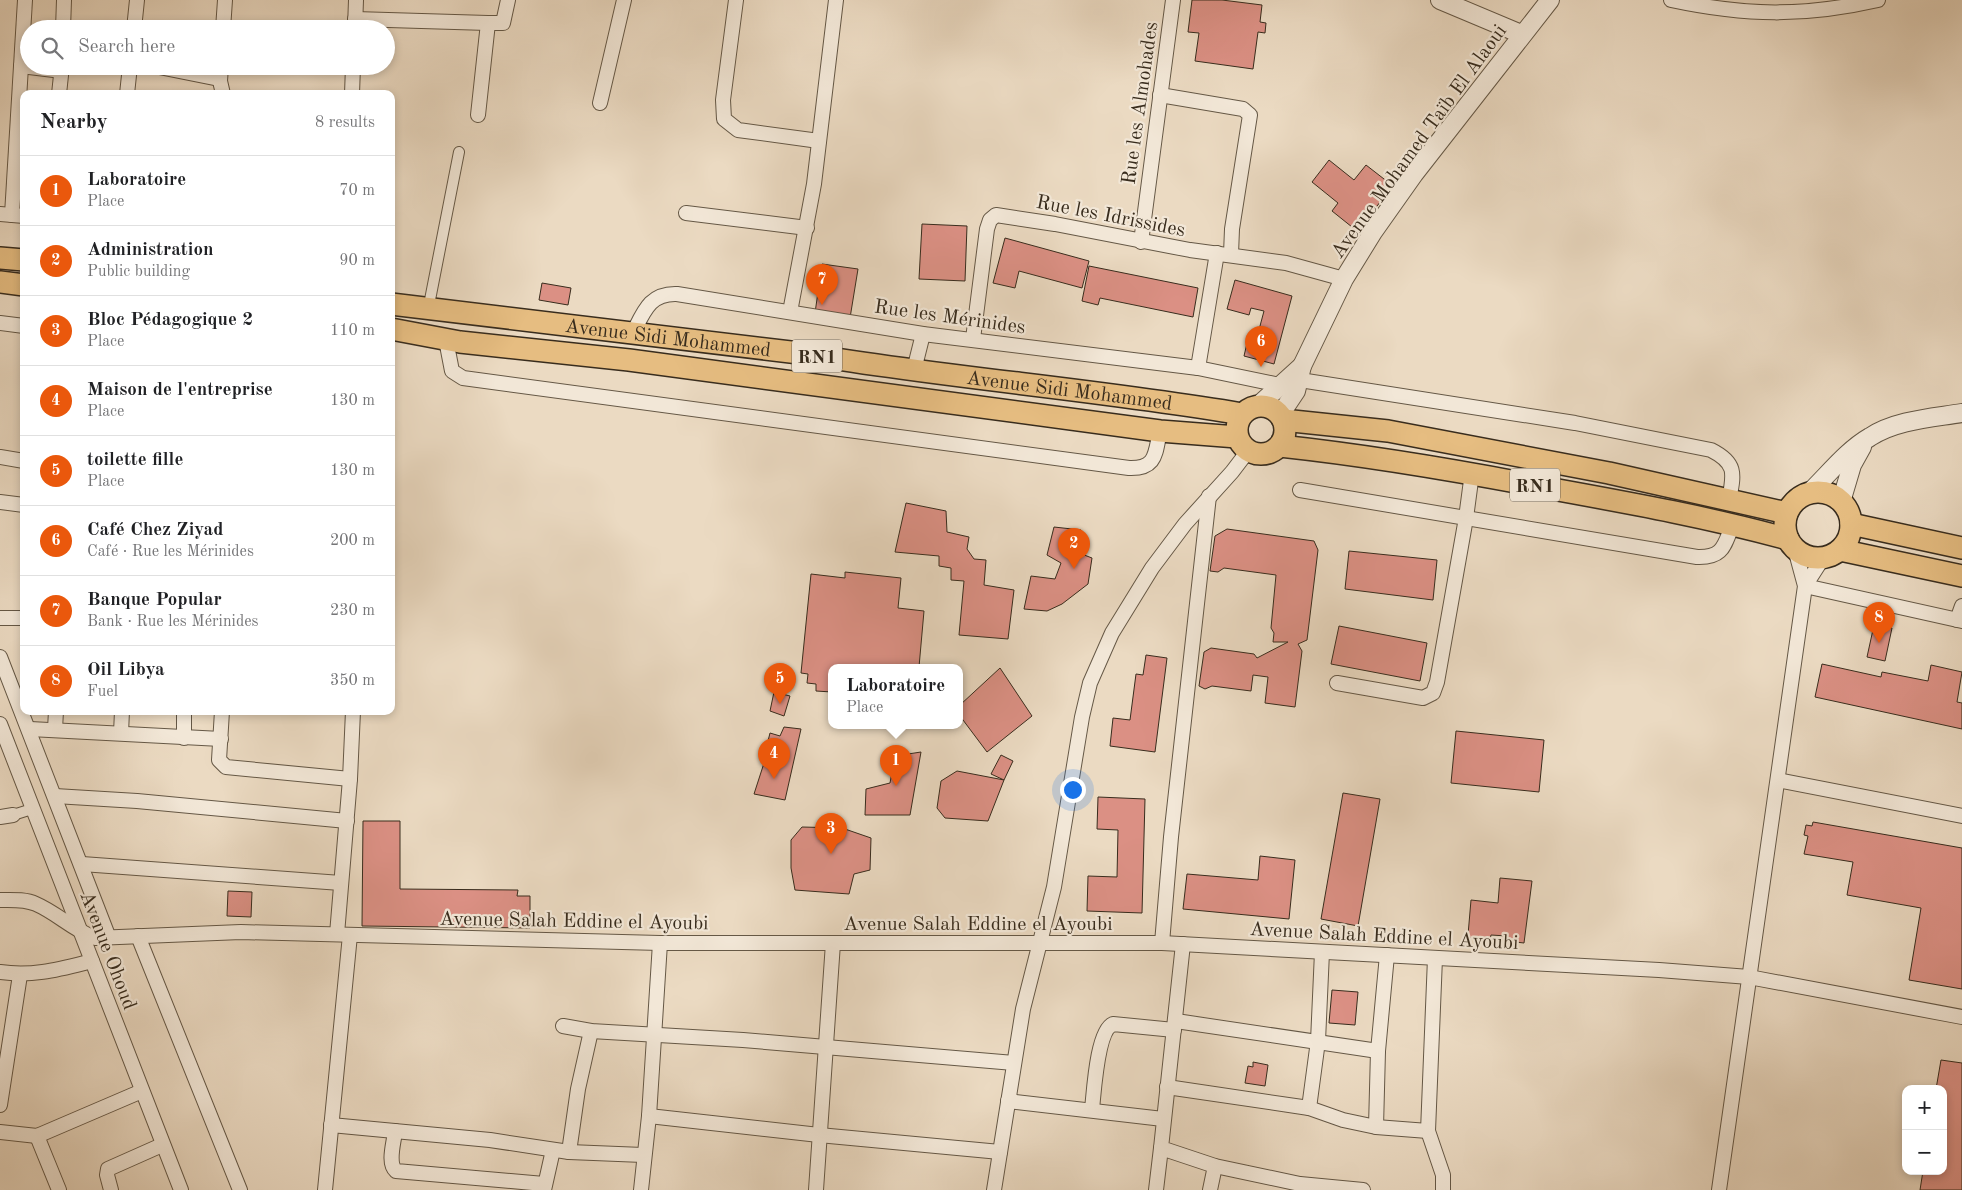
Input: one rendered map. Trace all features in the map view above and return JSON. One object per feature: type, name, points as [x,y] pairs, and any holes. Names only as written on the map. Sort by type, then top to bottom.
[{"type":"main road","points":[[0,258],[20,260]]},
{"type":"main road","points":[[0,282],[20,285]]},
{"type":"main road","name":"Avenue Sidi Mohammed","points":[[395,305],[1251,410]]},
{"type":"main road","points":[[511,348],[513,320]]},
{"type":"main road","points":[[580,355],[581,327]]},
{"type":"main road","name":"Avenue Sidi Mohammed","points":[[395,329],[446,340],[580,355],[1160,431],[1242,444]]},
{"type":"main road","name":"RN1","points":[[1251,410],[1271,408],[1282,417],[1388,431],[1609,473],[1787,513]]},
{"type":"main road","points":[[1242,444],[1236,425],[1251,410]]},
{"type":"main road","points":[[1280,446],[1285,431],[1282,417]]},
{"type":"main road","name":"RN1","points":[[1242,444],[1265,454],[1280,446],[1342,453],[1472,474],[1733,524],[1792,544],[1808,557],[1832,554],[1962,576]]},
{"type":"main road","points":[[1792,544],[1785,524],[1787,513],[1795,501],[1808,494],[1826,493],[1842,502],[1848,511],[1851,524],[1848,538],[1832,554]]},
{"type":"main road","points":[[1851,524],[1962,548]]},
{"type":"street","points":[[24,20],[25,0]]},
{"type":"street","points":[[63,20],[64,0]]},
{"type":"street","points":[[135,20],[137,0]]},
{"type":"street","points":[[224,20],[225,0]]},
{"type":"street","points":[[355,20],[356,0]]},
{"type":"street","points":[[395,24],[501,24],[505,21],[508,0]]},
{"type":"street","points":[[600,102],[624,0]]},
{"type":"street","points":[[736,0],[723,100],[724,119],[738,130],[819,141]]},
{"type":"street","points":[[790,312],[807,228],[836,0]]},
{"type":"street","name":"Rue les Almohades","points":[[1141,242],[1173,0]]},
{"type":"street","points":[[1440,0],[1521,34]]},
{"type":"street","name":"Avenue Mohamed Taïb El Alaoui","points":[[1282,417],[1296,391],[1301,373],[1344,278],[1373,232],[1414,174],[1521,34],[1550,0]]},
{"type":"street","points":[[1671,0],[1703,7],[1790,14],[1824,11],[1878,0]]},
{"type":"street","points":[[478,115],[488,23]]},
{"type":"street","points":[[12,215],[20,75]]},
{"type":"street","points":[[59,90],[61,75]]},
{"type":"street","points":[[127,90],[129,75]]},
{"type":"street","points":[[178,75],[221,87]]},
{"type":"street","points":[[352,90],[353,75]]},
{"type":"street","points":[[1160,95],[1243,109],[1250,115],[1232,229],[1224,254],[1198,368]]},
{"type":"street","points":[[428,310],[459,152]]},
{"type":"street","points":[[686,213],[807,228]]},
{"type":"street","name":"Rue les Idrissides","points":[[973,339],[987,228],[994,216],[1009,216],[1141,242],[1286,263],[1344,278]]},
{"type":"street","name":"Rue les Mérinides","points":[[633,333],[642,314],[662,294],[677,294],[923,334],[1198,368],[1280,385]]},
{"type":"street","points":[[0,323],[20,326]]},
{"type":"street","points":[[914,370],[923,334]]},
{"type":"street","points":[[446,340],[452,371],[463,378],[1129,468],[1143,469],[1150,463],[1160,431]]},
{"type":"street","points":[[1301,373],[1711,450],[1723,456],[1731,465],[1734,474],[1729,500]]},
{"type":"street","name":"Avenue Mohamed Taïb El Alaoui","points":[[1251,410],[1280,385],[1301,373]]},
{"type":"street","points":[[1808,494],[1843,459],[1870,436],[1897,425],[1962,413]]},
{"type":"street","points":[[1842,502],[1852,465],[1870,436]]},
{"type":"street","points":[[994,1190],[1023,1009],[1054,888],[1082,716],[1093,675],[1112,633],[1152,568],[1209,496],[1242,444]]},
{"type":"street","points":[[0,457],[20,460]]},
{"type":"street","points":[[1337,683],[1422,698],[1433,693],[1437,682],[1472,474]]},
{"type":"street","points":[[1300,490],[1710,558],[1722,550],[1733,524]]},
{"type":"street","points":[[1162,943],[1183,721],[1209,496]]},
{"type":"street","points":[[0,502],[20,504]]},
{"type":"street","points":[[1719,1190],[1805,586],[1792,544]]},
{"type":"street","points":[[1805,586],[1832,554]]},
{"type":"street","points":[[1805,586],[1959,620],[1962,606]]},
{"type":"street","points":[[0,618],[20,618]]},
{"type":"street","points":[[0,657],[20,705]]},
{"type":"street","points":[[24,715],[109,938]]},
{"type":"street","points":[[55,729],[56,715]]},
{"type":"street","points":[[121,734],[122,715]]},
{"type":"street","points":[[184,715],[184,738]]},
{"type":"street","points":[[222,715],[219,760],[226,767],[350,779]]},
{"type":"street","points":[[325,1190],[343,934],[342,884],[353,715]]},
{"type":"street","name":"Avenue Ohoud","points":[[0,724],[5,756],[32,809],[181,1190]]},
{"type":"street","points":[[30,729],[221,739]]},
{"type":"street","points":[[1778,780],[1962,816]]},
{"type":"street","points":[[55,796],[137,801],[347,821]]},
{"type":"street","points":[[7,816],[32,809]]},
{"type":"street","points":[[82,864],[342,884]]},
{"type":"street","name":"Avenue Salah Eddine el Ayoubi","points":[[0,900],[23,901],[36,904],[81,932],[95,938],[241,932],[660,943],[1162,943],[1749,977],[1962,1017]]},
{"type":"street","points":[[138,936],[240,1190]]},
{"type":"street","points":[[816,1190],[834,942]]},
{"type":"street","points":[[640,1190],[648,1116],[660,943]]},
{"type":"street","points":[[1156,1190],[1183,944]]},
{"type":"street","points":[[1309,1108],[1318,1041],[1322,952]]},
{"type":"street","points":[[1376,1127],[1378,1051],[1387,955]]},
{"type":"street","points":[[1436,958],[1428,1131],[1443,1175],[1443,1190]]},
{"type":"street","points":[[0,972],[20,975],[45,973],[92,961]]},
{"type":"street","points":[[0,1104],[20,975]]},
{"type":"street","points":[[1092,1109],[1095,1075],[1107,1027],[1113,1024],[1175,1025],[1318,1041],[1378,1051]]},
{"type":"street","points":[[563,1026],[591,1030],[743,1040],[826,1049],[1014,1063]]},
{"type":"street","points":[[569,1152],[578,1089],[591,1030]]},
{"type":"street","points":[[1167,1087],[1309,1108],[1344,1120],[1376,1127],[1428,1131]]},
{"type":"street","points":[[0,1132],[37,1136],[142,1091]]},
{"type":"street","points":[[1008,1101],[1092,1109],[1163,1119]]},
{"type":"street","points":[[648,1116],[819,1135],[1000,1152]]},
{"type":"street","points":[[331,1125],[490,1140],[569,1152],[643,1155]]},
{"type":"street","points":[[395,1131],[391,1159],[392,1168],[396,1171],[544,1187],[553,1150]]},
{"type":"street","points":[[37,1136],[59,1190]]},
{"type":"street","points":[[111,1189],[106,1173],[108,1169],[162,1145]]},
{"type":"street","points":[[1161,1148],[1215,1166],[1299,1187],[1363,1190]]},
{"type":"street","points":[[1210,1190],[1215,1166]]},
{"type":"building","points":[[1192,0],[1222,0],[1262,5],[1260,22],[1266,23],[1265,33],[1258,32],[1253,69],[1195,61],[1199,33],[1188,32]]},
{"type":"building","points":[[1329,160],[1354,180],[1366,165],[1393,186],[1357,231],[1332,211],[1338,203],[1312,182]]},
{"type":"building","points":[[922,224],[967,226],[965,281],[919,279]]},
{"type":"building","points":[[1005,238],[1089,261],[1082,288],[1019,271],[1015,288],[993,283]]},
{"type":"building","points":[[822,264],[858,269],[850,318],[815,313]]},
{"type":"building","points":[[1089,266],[1198,288],[1193,317],[1100,298],[1098,305],[1082,301]]},
{"type":"building","points":[[1235,280],[1292,296],[1274,364],[1244,356],[1248,339],[1256,341],[1264,311],[1251,308],[1249,315],[1227,309]]},
{"type":"building","points":[[542,283],[571,288],[568,305],[539,300]]},
{"type":"building","points":[[906,503],[946,511],[947,532],[969,537],[967,549],[974,559],[986,560],[984,585],[1014,590],[1008,639],[959,635],[964,581],[951,580],[951,568],[939,566],[939,556],[895,552]]},
{"type":"building","points":[[1054,527],[1081,530],[1079,553],[1092,558],[1088,584],[1062,604],[1047,611],[1024,609],[1031,576],[1055,579],[1061,563],[1047,555]]},
{"type":"building","points":[[1227,529],[1314,541],[1318,550],[1307,640],[1298,644],[1302,651],[1295,707],[1265,703],[1268,677],[1253,675],[1251,691],[1212,686],[1205,689],[1199,686],[1204,652],[1211,648],[1254,654],[1257,658],[1288,642],[1273,642],[1274,633],[1271,628],[1276,575],[1224,568],[1218,572],[1210,571],[1215,536]]},
{"type":"building","points":[[1349,551],[1437,560],[1433,600],[1345,589]]},
{"type":"building","points":[[845,572],[901,578],[898,608],[924,611],[919,664],[828,664],[828,692],[816,691],[816,684],[807,683],[808,674],[801,673],[811,574],[845,578]]},
{"type":"building","points":[[1874,625],[1892,628],[1885,661],[1867,657]]},
{"type":"building","points":[[1339,626],[1427,643],[1420,681],[1331,664]]},
{"type":"building","points":[[1146,655],[1167,658],[1155,752],[1110,746],[1113,718],[1130,720],[1136,674],[1143,675]]},
{"type":"building","points":[[1822,664],[1881,677],[1882,672],[1928,681],[1931,665],[1962,672],[1957,702],[1962,703],[1962,729],[1815,697]]},
{"type":"building","points":[[1000,668],[1032,716],[987,752],[963,720],[963,702]]},
{"type":"building","points":[[774,692],[790,696],[784,716],[770,711]]},
{"type":"building","points":[[784,727],[801,729],[785,800],[754,794],[765,760],[780,763],[782,754],[766,749],[770,733],[780,736]]},
{"type":"building","points":[[1456,731],[1544,740],[1539,792],[1451,783]]},
{"type":"building","points":[[921,752],[910,815],[865,815],[866,789],[890,783],[895,756]]},
{"type":"building","points":[[1001,755],[1013,761],[1004,780],[991,774]]},
{"type":"building","points":[[957,771],[1004,780],[988,821],[945,818],[937,808],[941,781]]},
{"type":"building","points":[[1343,793],[1380,799],[1358,926],[1321,919]]},
{"type":"building","points":[[1098,797],[1145,799],[1142,913],[1087,911],[1088,876],[1117,877],[1118,830],[1097,829]]},
{"type":"building","points":[[363,821],[400,821],[400,889],[518,890],[517,896],[530,896],[530,928],[362,926]]},
{"type":"building","points":[[1813,822],[1962,848],[1962,989],[1909,980],[1921,908],[1847,895],[1853,862],[1804,854],[1808,836],[1804,835],[1806,825],[1812,826]]},
{"type":"building","points":[[802,827],[842,828],[871,838],[870,870],[854,874],[849,894],[795,890],[791,868],[791,840]]},
{"type":"building","points":[[1260,856],[1295,860],[1289,919],[1183,909],[1187,874],[1258,880]]},
{"type":"building","points":[[1500,878],[1532,881],[1524,943],[1507,941],[1507,936],[1491,935],[1490,940],[1470,938],[1468,935],[1471,900],[1498,903]]},
{"type":"building","points":[[228,891],[252,892],[251,917],[227,916]]},
{"type":"building","points":[[1332,990],[1358,992],[1355,1025],[1329,1023]]},
{"type":"building","points":[[1941,1060],[1962,1063],[1962,1190],[1920,1190],[1922,1175],[1947,1175],[1947,1085],[1937,1085]]},
{"type":"building","points":[[1253,1062],[1268,1065],[1265,1086],[1245,1083],[1248,1066],[1253,1067]]},
{"type":"place","name":"Banque Popular","points":[[822,305]]},
{"type":"place","name":"Café Chez Ziyad","points":[[1261,367]]},
{"type":"place","name":"Administration","points":[[1074,569]]},
{"type":"place","name":"Oil Libya","points":[[1879,643]]},
{"type":"place","name":"toilette fille","points":[[780,704]]},
{"type":"place","name":"Maison de l'entreprise","points":[[774,779]]},
{"type":"place","name":"Laboratoire","points":[[896,786]]},
{"type":"place","name":"Bloc Pédagogique 2","points":[[831,854]]}]
